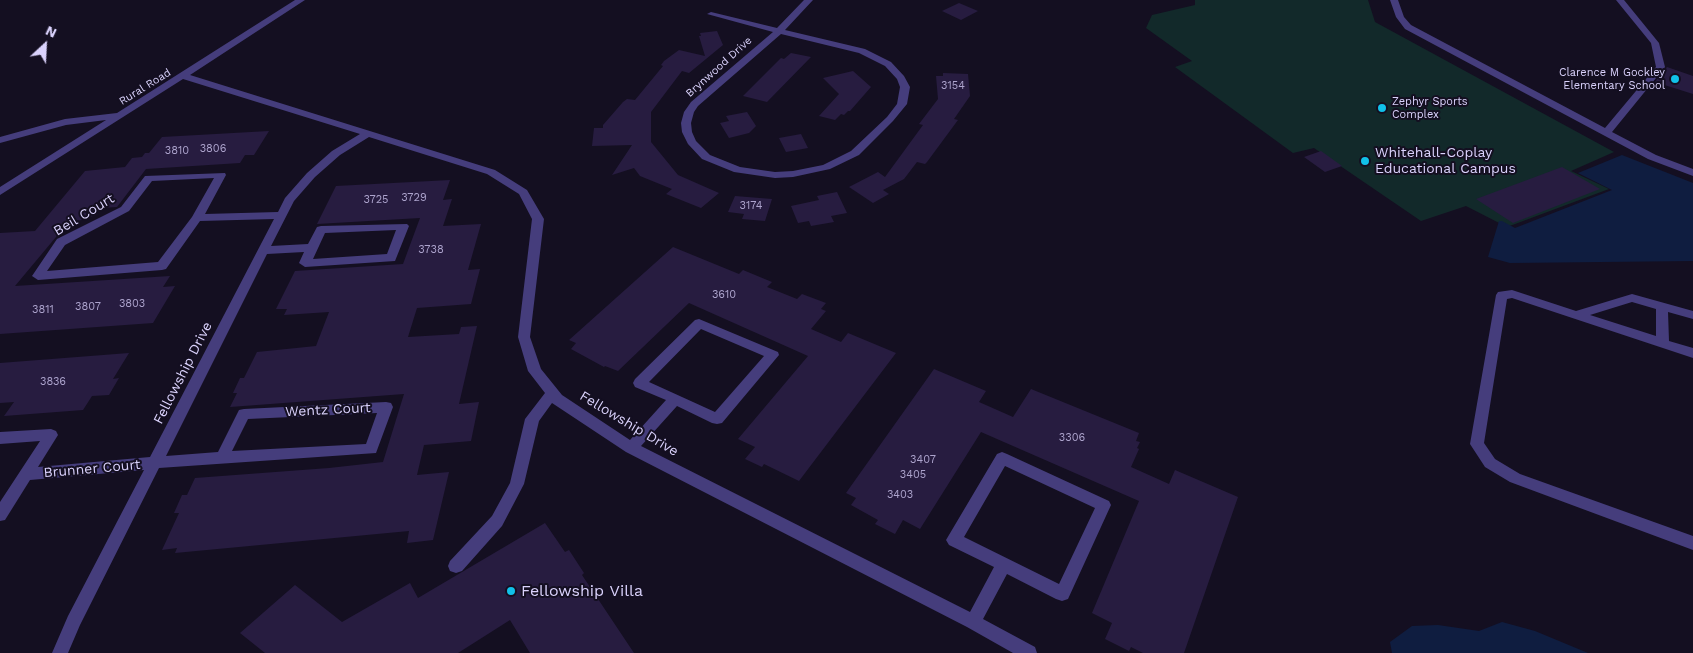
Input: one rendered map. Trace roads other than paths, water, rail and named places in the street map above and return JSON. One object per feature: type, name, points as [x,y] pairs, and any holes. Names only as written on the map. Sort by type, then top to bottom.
[{"type":"street","name":"Rural Road","points":[[0,192],[301,0]]},
{"type":"street","name":"Brynwood Drive","points":[[711,14],[779,31],[862,51],[888,64],[902,78],[905,87],[902,104],[890,119],[855,153],[826,167],[801,173],[775,175],[746,172],[721,164],[706,156],[692,142],[687,132],[686,123],[689,112],[694,104],[779,31],[809,0]]},
{"type":"street","points":[[1394,0],[1400,16],[1408,27],[1652,157],[1693,173]]},
{"type":"street","points":[[1606,133],[1661,67],[1655,43],[1620,0]]},
{"type":"street","name":"Fellowship Drive","points":[[183,76],[491,172],[524,192],[538,219],[524,337],[535,371],[552,393],[565,405],[631,448],[974,622],[1029,653]]},
{"type":"street","points":[[0,140],[65,122],[120,116]]},
{"type":"street","name":"Fellowship Drive","points":[[60,653],[74,621],[289,200],[311,175],[336,153],[368,134]]},
{"type":"street","name":"Beil Court","points":[[221,175],[196,218],[162,266],[38,276],[61,242],[125,209],[149,178],[221,175]]},
{"type":"street","points":[[0,183],[17,181]]},
{"type":"street","points":[[196,218],[282,215]]},
{"type":"street","points":[[404,226],[391,258],[304,264],[312,248],[321,230],[404,226]]},
{"type":"street","points":[[263,250],[312,248]]},
{"type":"street","points":[[1693,353],[1512,294],[1502,295],[1477,444],[1490,463],[1515,478],[1693,543]]},
{"type":"street","points":[[1576,315],[1632,298],[1693,316]]},
{"type":"street","points":[[1662,307],[1663,343]]},
{"type":"street","points":[[699,323],[772,355],[717,419],[675,399],[640,383],[699,323]]},
{"type":"street","points":[[456,566],[497,521],[517,484],[532,419],[552,393]]},
{"type":"street","points":[[631,448],[675,399]]},
{"type":"street","name":"Wentz Court","points":[[155,464],[222,457],[371,448],[386,407],[244,414],[222,457]]},
{"type":"street","name":"Brunner Court","points":[[0,438],[51,435],[28,474],[0,515]]},
{"type":"street","points":[[1002,458],[1104,505],[1062,594],[1004,564],[954,540],[1002,458]]},
{"type":"street","name":"Brunner Court","points":[[28,474],[155,464]]},
{"type":"street","points":[[974,622],[1004,564]]},
{"type":"water","points":[[1622,155],[1693,183],[1693,261],[1510,263],[1488,257],[1499,221],[1515,228],[1612,190],[1578,173]]},
{"type":"water","points":[[1502,622],[1535,631],[1588,653],[1392,653],[1390,642],[1412,626],[1438,625],[1479,631]]},
{"type":"place","name":"Clarence M Gockley Elementary School","points":[[1675,79]]},
{"type":"place","name":"Zephyr Sports Complex","points":[[1382,108]]},
{"type":"place","name":"Whitehall-Coplay Educational Campus","points":[[1365,161]]},
{"type":"place","name":"Fellowship Villa","points":[[511,591]]}]
